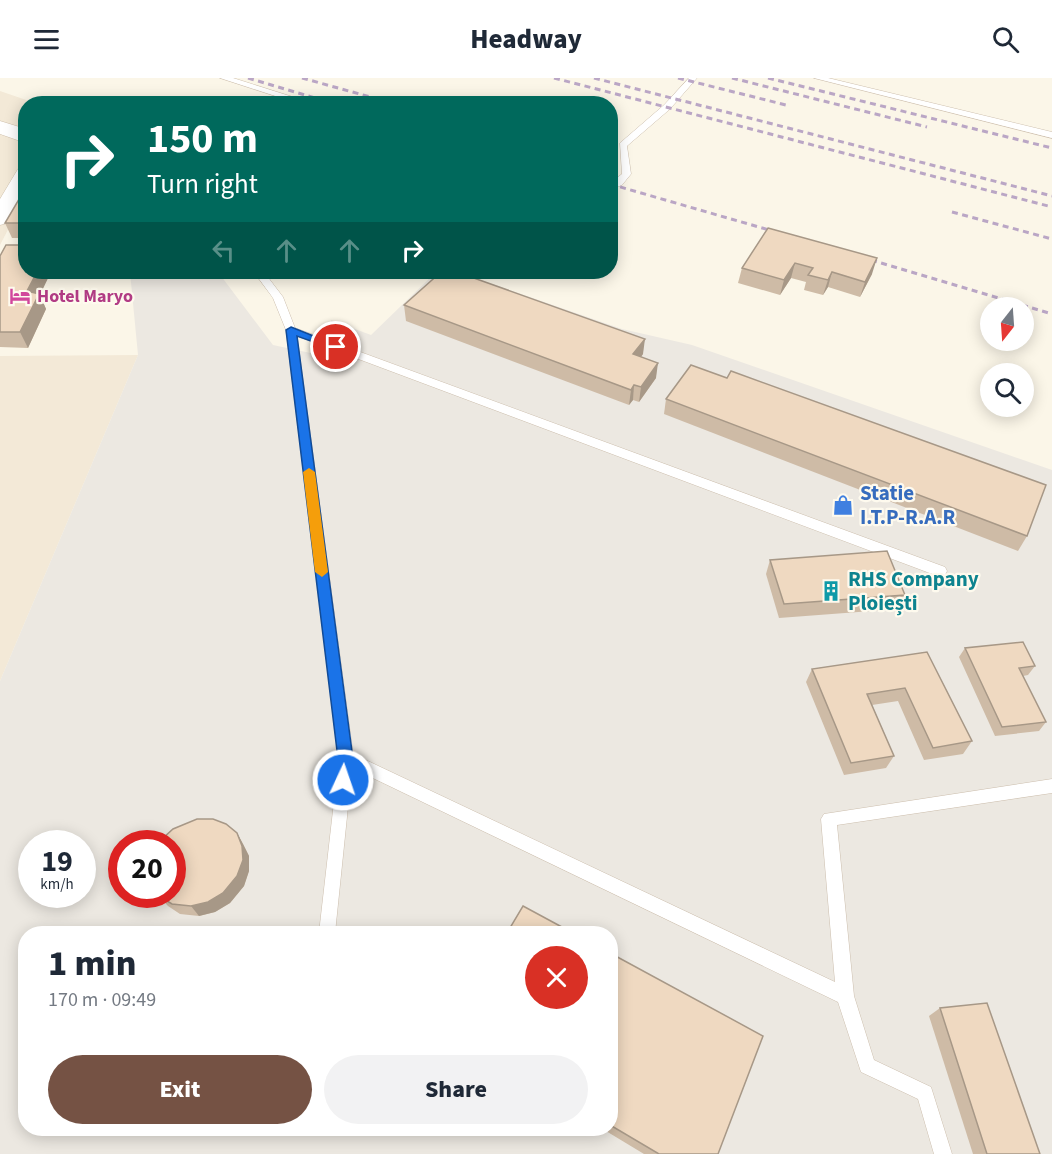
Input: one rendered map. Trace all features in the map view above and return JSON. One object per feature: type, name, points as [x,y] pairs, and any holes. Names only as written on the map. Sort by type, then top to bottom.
[{"type":"street","points":[[0,127],[18,134]]},
{"type":"street","points":[[0,218],[7,196],[18,183]]},
{"type":"lane","points":[[224,78],[284,96]]},
{"type":"lane","points":[[618,182],[626,175],[629,166],[622,145],[667,107],[693,78]]},
{"type":"lane","points":[[818,78],[1052,135]]},
{"type":"lane","points":[[264,279],[278,297],[291,330],[346,759],[328,926]]},
{"type":"lane","points":[[291,330],[940,572]]},
{"type":"lane","points":[[346,759],[845,996]]},
{"type":"lane","points":[[943,1154],[925,1093],[867,1066],[845,996],[829,819],[1052,786]]},
{"type":"shaded area","points":[[0,91],[18,97],[18,210],[0,245]]},
{"type":"shaded area","points":[[131,279],[223,279],[273,345],[334,358],[331,320],[371,335],[429,279],[477,279],[622,329],[692,345],[1052,470],[1052,1154],[0,1154],[0,681],[138,355]]},
{"type":"shaded area","points":[[138,355],[0,681],[0,356]]},
{"type":"building","points":[[18,201],[18,223],[5,223]]},
{"type":"building","points":[[768,228],[877,258],[865,282],[832,272],[828,280],[808,275],[813,268],[795,263],[784,280],[742,268]]},
{"type":"building","points":[[6,245],[18,245],[18,279],[33,279],[27,291],[39,294],[20,332],[0,332],[0,256]]},
{"type":"building","points":[[433,279],[477,279],[645,339],[633,354],[658,363],[641,387],[634,385],[631,390],[404,305]]},
{"type":"building","points":[[691,365],[727,378],[731,371],[1046,485],[1027,536],[666,399]]},
{"type":"building","name":"RHS Company Ploiești","points":[[887,551],[905,595],[784,604],[770,560]]},
{"type":"building","points":[[1023,642],[1035,666],[1019,668],[1046,722],[1002,727],[965,648]]},
{"type":"building","points":[[927,652],[972,741],[933,748],[905,688],[867,694],[894,756],[851,763],[812,669]]},
{"type":"building","points":[[197,819],[213,819],[226,824],[237,833],[242,846],[243,860],[237,876],[223,893],[208,902],[186,905],[186,830],[173,829]]},
{"type":"building","points":[[523,906],[560,926],[511,926]]},
{"type":"building","points":[[618,957],[763,1036],[718,1154],[659,1154],[618,1130]]},
{"type":"building","points":[[987,1003],[1040,1154],[987,1154],[940,1008]]},
{"type":"railway","points":[[248,78],[308,96]]},
{"type":"railway","points":[[302,78],[367,96]]},
{"type":"railway","points":[[554,78],[1052,207]]},
{"type":"railway","points":[[594,78],[1052,196]]},
{"type":"railway","points":[[678,78],[786,105]]},
{"type":"railway","points":[[732,78],[927,127]]},
{"type":"railway","points":[[768,78],[1052,148]]},
{"type":"railway","points":[[618,186],[783,234]]},
{"type":"railway","points":[[952,212],[1052,239]]},
{"type":"railway","points":[[861,257],[1052,314]]},
{"type":"slow traffic","points":[[309,472],[322,572]]},
{"type":"place","name":"Hotel Maryo","points":[[20,296]]},
{"type":"place","name":"Statie I.T.P-R.A.R","points":[[843,505]]},
{"type":"place","name":"RHS Company Ploiești","points":[[831,591]]},
{"type":"route","points":[[336,347],[291,330],[346,759],[343,780]]}]
